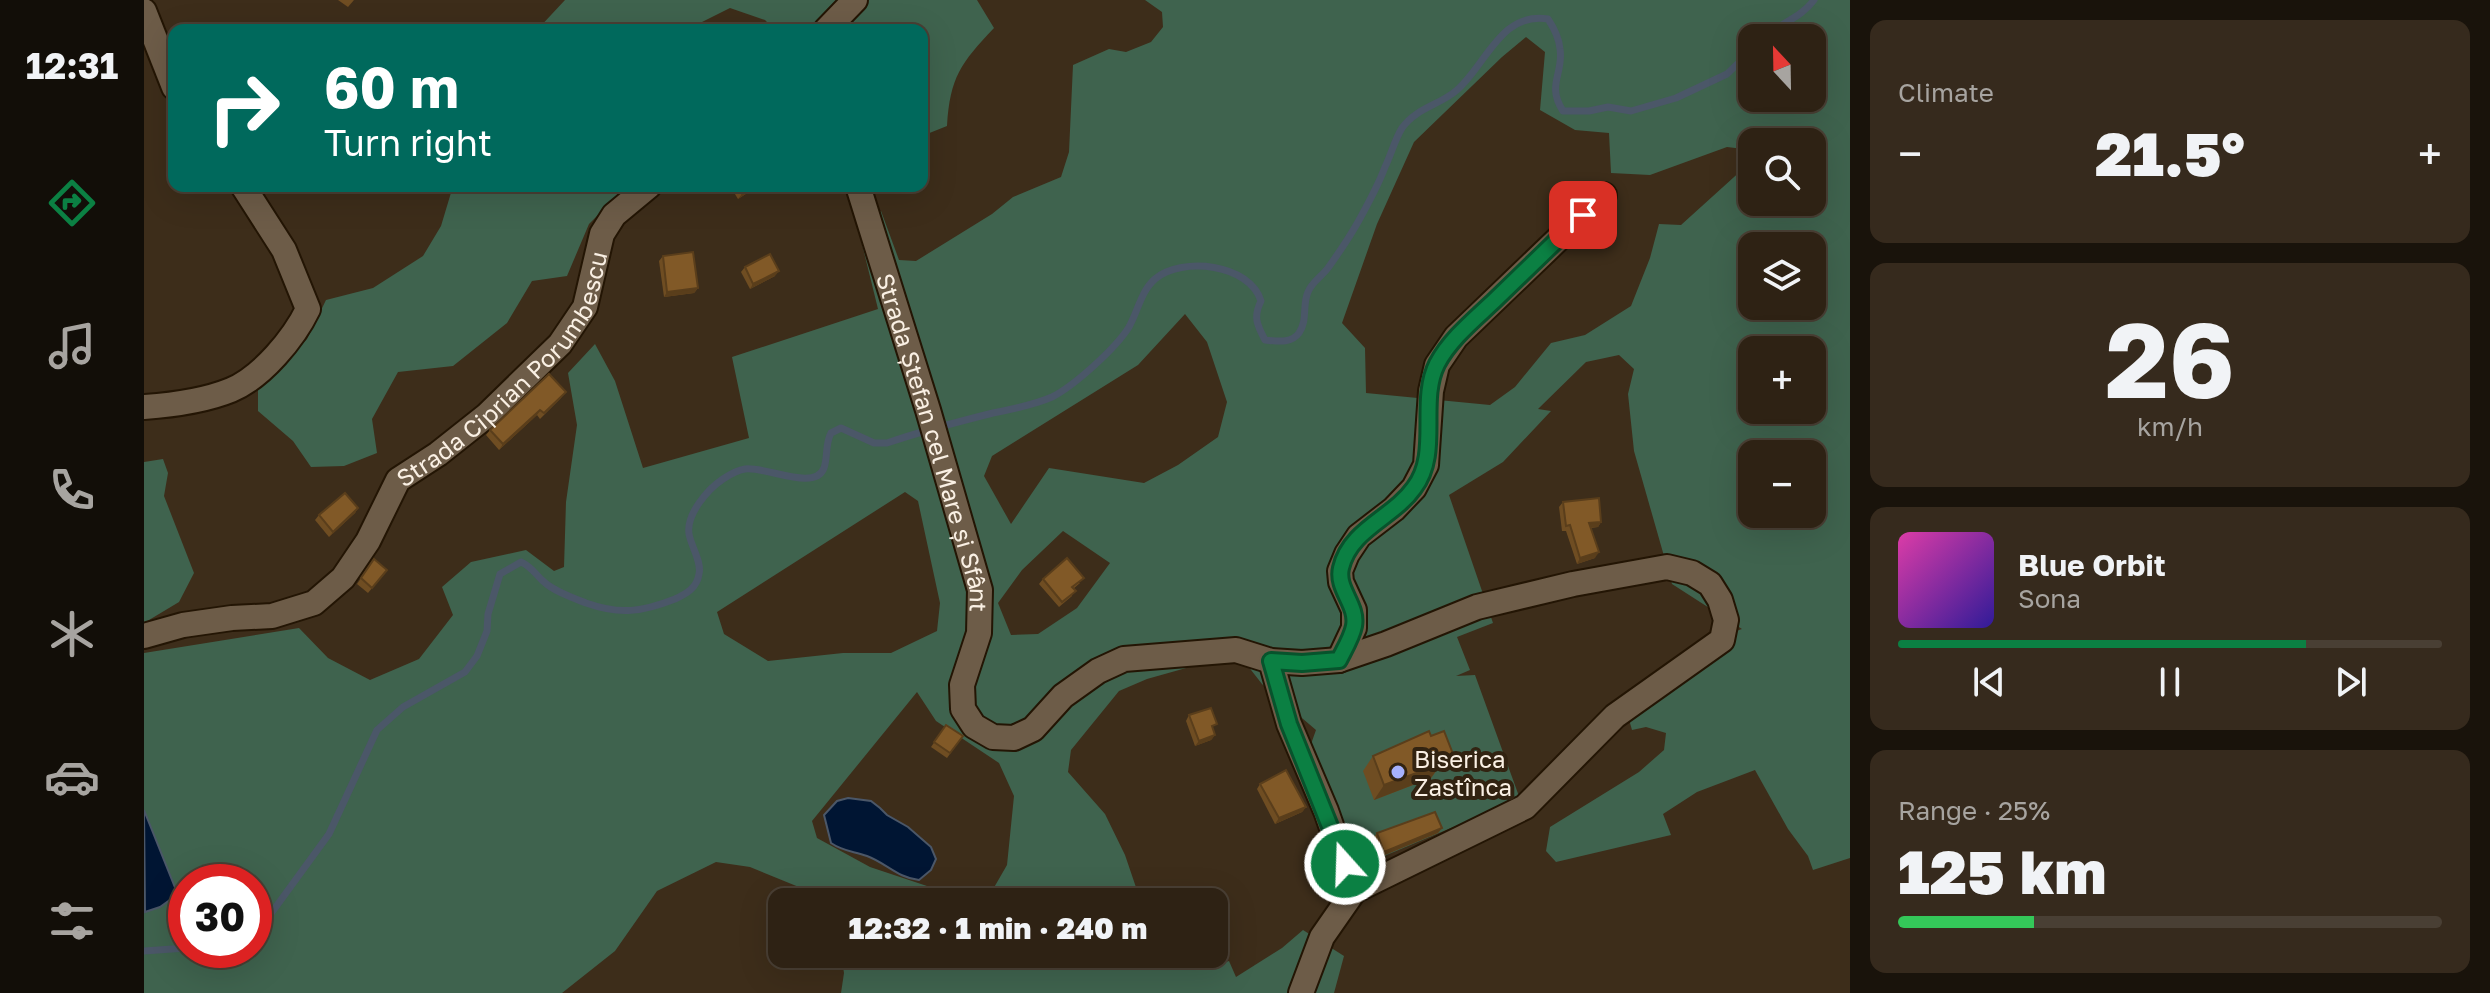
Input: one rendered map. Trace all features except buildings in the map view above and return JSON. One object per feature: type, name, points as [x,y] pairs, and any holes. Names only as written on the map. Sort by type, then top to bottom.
[{"type":"street","points":[[832,24],[855,0]]},
{"type":"street","points":[[144,11],[168,72]]},
{"type":"street","points":[[144,407],[184,403],[233,390],[272,360],[297,332],[308,309],[284,250],[247,192]]},
{"type":"street","name":"Strada Ciprian Porumbescu","points":[[144,636],[183,625],[272,616],[314,603],[343,578],[368,541],[398,480],[438,454],[486,416],[560,344],[585,307],[602,234],[614,215],[642,192]]},
{"type":"street","name":"Strada Ștefan cel Mare și Sfânt","points":[[860,192],[980,590],[979,633],[962,685],[963,709],[974,726],[993,737],[1014,738],[1033,729],[1063,696],[1098,671],[1124,659],[1236,650],[1271,661],[1302,663],[1339,660],[1477,607],[1573,584],[1667,567],[1692,573],[1710,584],[1720,600],[1726,620],[1722,640],[1615,716],[1525,807],[1354,891],[1322,937],[1301,993]]},
{"type":"street","points":[[1339,660],[1354,628],[1354,610],[1341,582],[1340,571],[1359,536],[1394,509],[1414,488],[1426,465],[1431,391],[1437,365],[1456,337],[1604,195]]},
{"type":"street","points":[[1271,661],[1289,724],[1326,811],[1354,891]]},
{"type":"green space","points":[[565,0],[977,0],[994,28],[959,72],[951,95],[947,126],[928,134],[928,24],[769,24],[730,8],[698,24],[543,24]]},
{"type":"green space","points":[[1145,0],[1850,0],[1850,858],[1813,870],[1808,856],[1788,829],[1755,770],[1697,792],[1663,814],[1671,835],[1556,862],[1546,851],[1550,827],[1639,772],[1664,750],[1666,733],[1646,727],[1632,730],[1632,712],[1668,689],[1742,629],[1672,584],[1634,451],[1628,394],[1634,369],[1619,355],[1586,362],[1538,409],[1551,411],[1503,462],[1449,495],[1493,623],[1457,637],[1470,670],[1456,676],[1475,675],[1520,799],[1370,862],[1351,852],[1311,744],[1316,730],[1262,684],[1244,661],[1211,661],[1147,679],[1119,691],[1071,750],[1068,772],[1105,814],[1125,855],[1136,888],[994,888],[1007,865],[1014,796],[999,763],[936,721],[917,692],[812,821],[817,838],[870,867],[930,888],[801,888],[750,867],[716,862],[657,891],[615,951],[562,993],[144,993],[144,653],[299,628],[328,658],[370,680],[419,659],[453,615],[442,587],[471,562],[526,550],[554,571],[564,567],[566,502],[577,425],[568,373],[595,344],[615,381],[643,468],[749,438],[732,357],[878,309],[858,228],[881,211],[899,260],[916,261],[992,214],[1013,197],[1061,177],[1069,152],[1073,65],[1109,49],[1126,52],[1151,42],[1163,27],[1162,12]],"holes":[[[1526,37],[1545,52],[1540,110],[1575,130],[1609,133],[1611,173],[1650,175],[1727,147],[1738,148],[1738,128],[1826,128],[1826,216],[1738,216],[1738,173],[1681,225],[1659,224],[1650,258],[1631,306],[1585,335],[1551,343],[1515,387],[1490,405],[1366,393],[1365,348],[1342,323],[1377,224],[1414,142]],[[1185,314],[1207,342],[1227,402],[1218,437],[1178,465],[1144,483],[1049,468],[1011,524],[984,476],[992,456],[1138,365]],[[905,492],[918,501],[940,603],[937,631],[891,653],[843,653],[768,661],[724,634],[717,612]],[[1063,531],[1110,563],[1077,608],[1038,634],[1011,635],[998,603],[1022,570]]]},
{"type":"green space","points":[[451,192],[621,192],[589,224],[567,276],[532,281],[507,323],[453,366],[398,372],[372,419],[377,453],[344,466],[311,467],[293,441],[258,411],[258,390],[307,339],[326,300],[373,288],[423,256],[441,226]]},
{"type":"green space","points":[[163,459],[168,473],[164,496],[194,573],[179,602],[144,623],[144,462]]},
{"type":"green space","points":[[1303,930],[1344,956],[1334,993],[841,993],[843,968],[1228,968],[1229,961],[1236,977],[1282,948]]},
{"type":"water","points":[[848,798],[871,801],[908,827],[931,847],[936,859],[931,870],[919,880],[912,879],[874,859],[831,843],[824,815],[837,801]]},
{"type":"water","points":[[144,810],[168,870],[168,901],[145,912]]},
{"type":"waterway","points":[[1783,24],[1814,0]]},
{"type":"waterway","points":[[272,912],[329,834],[377,730],[403,707],[465,672],[477,656],[487,631],[488,614],[500,574],[521,562],[558,591],[610,609],[641,609],[675,599],[687,593],[698,579],[699,564],[689,534],[694,510],[723,479],[745,469],[801,478],[819,475],[824,468],[831,433],[841,428],[874,443],[887,443],[1052,397],[1083,376],[1115,345],[1129,327],[1146,289],[1167,272],[1198,266],[1230,272],[1244,279],[1254,288],[1261,301],[1257,321],[1265,340],[1292,339],[1302,328],[1309,289],[1328,268],[1358,222],[1402,128],[1421,111],[1457,90],[1506,31],[1518,23],[1548,19],[1554,30],[1561,57],[1556,94],[1563,111],[1608,107],[1631,111],[1676,98],[1727,74],[1738,63]]},
{"type":"waterway","points":[[144,951],[168,949]]},
{"type":"place","name":"Biserica Zastînca","points":[[1398,772]]},
{"type":"route","points":[[1345,864],[1289,724],[1271,661],[1302,663],[1339,660],[1354,628],[1354,610],[1341,582],[1340,571],[1359,536],[1394,509],[1414,488],[1426,465],[1431,391],[1437,365],[1456,337],[1583,215]]}]
